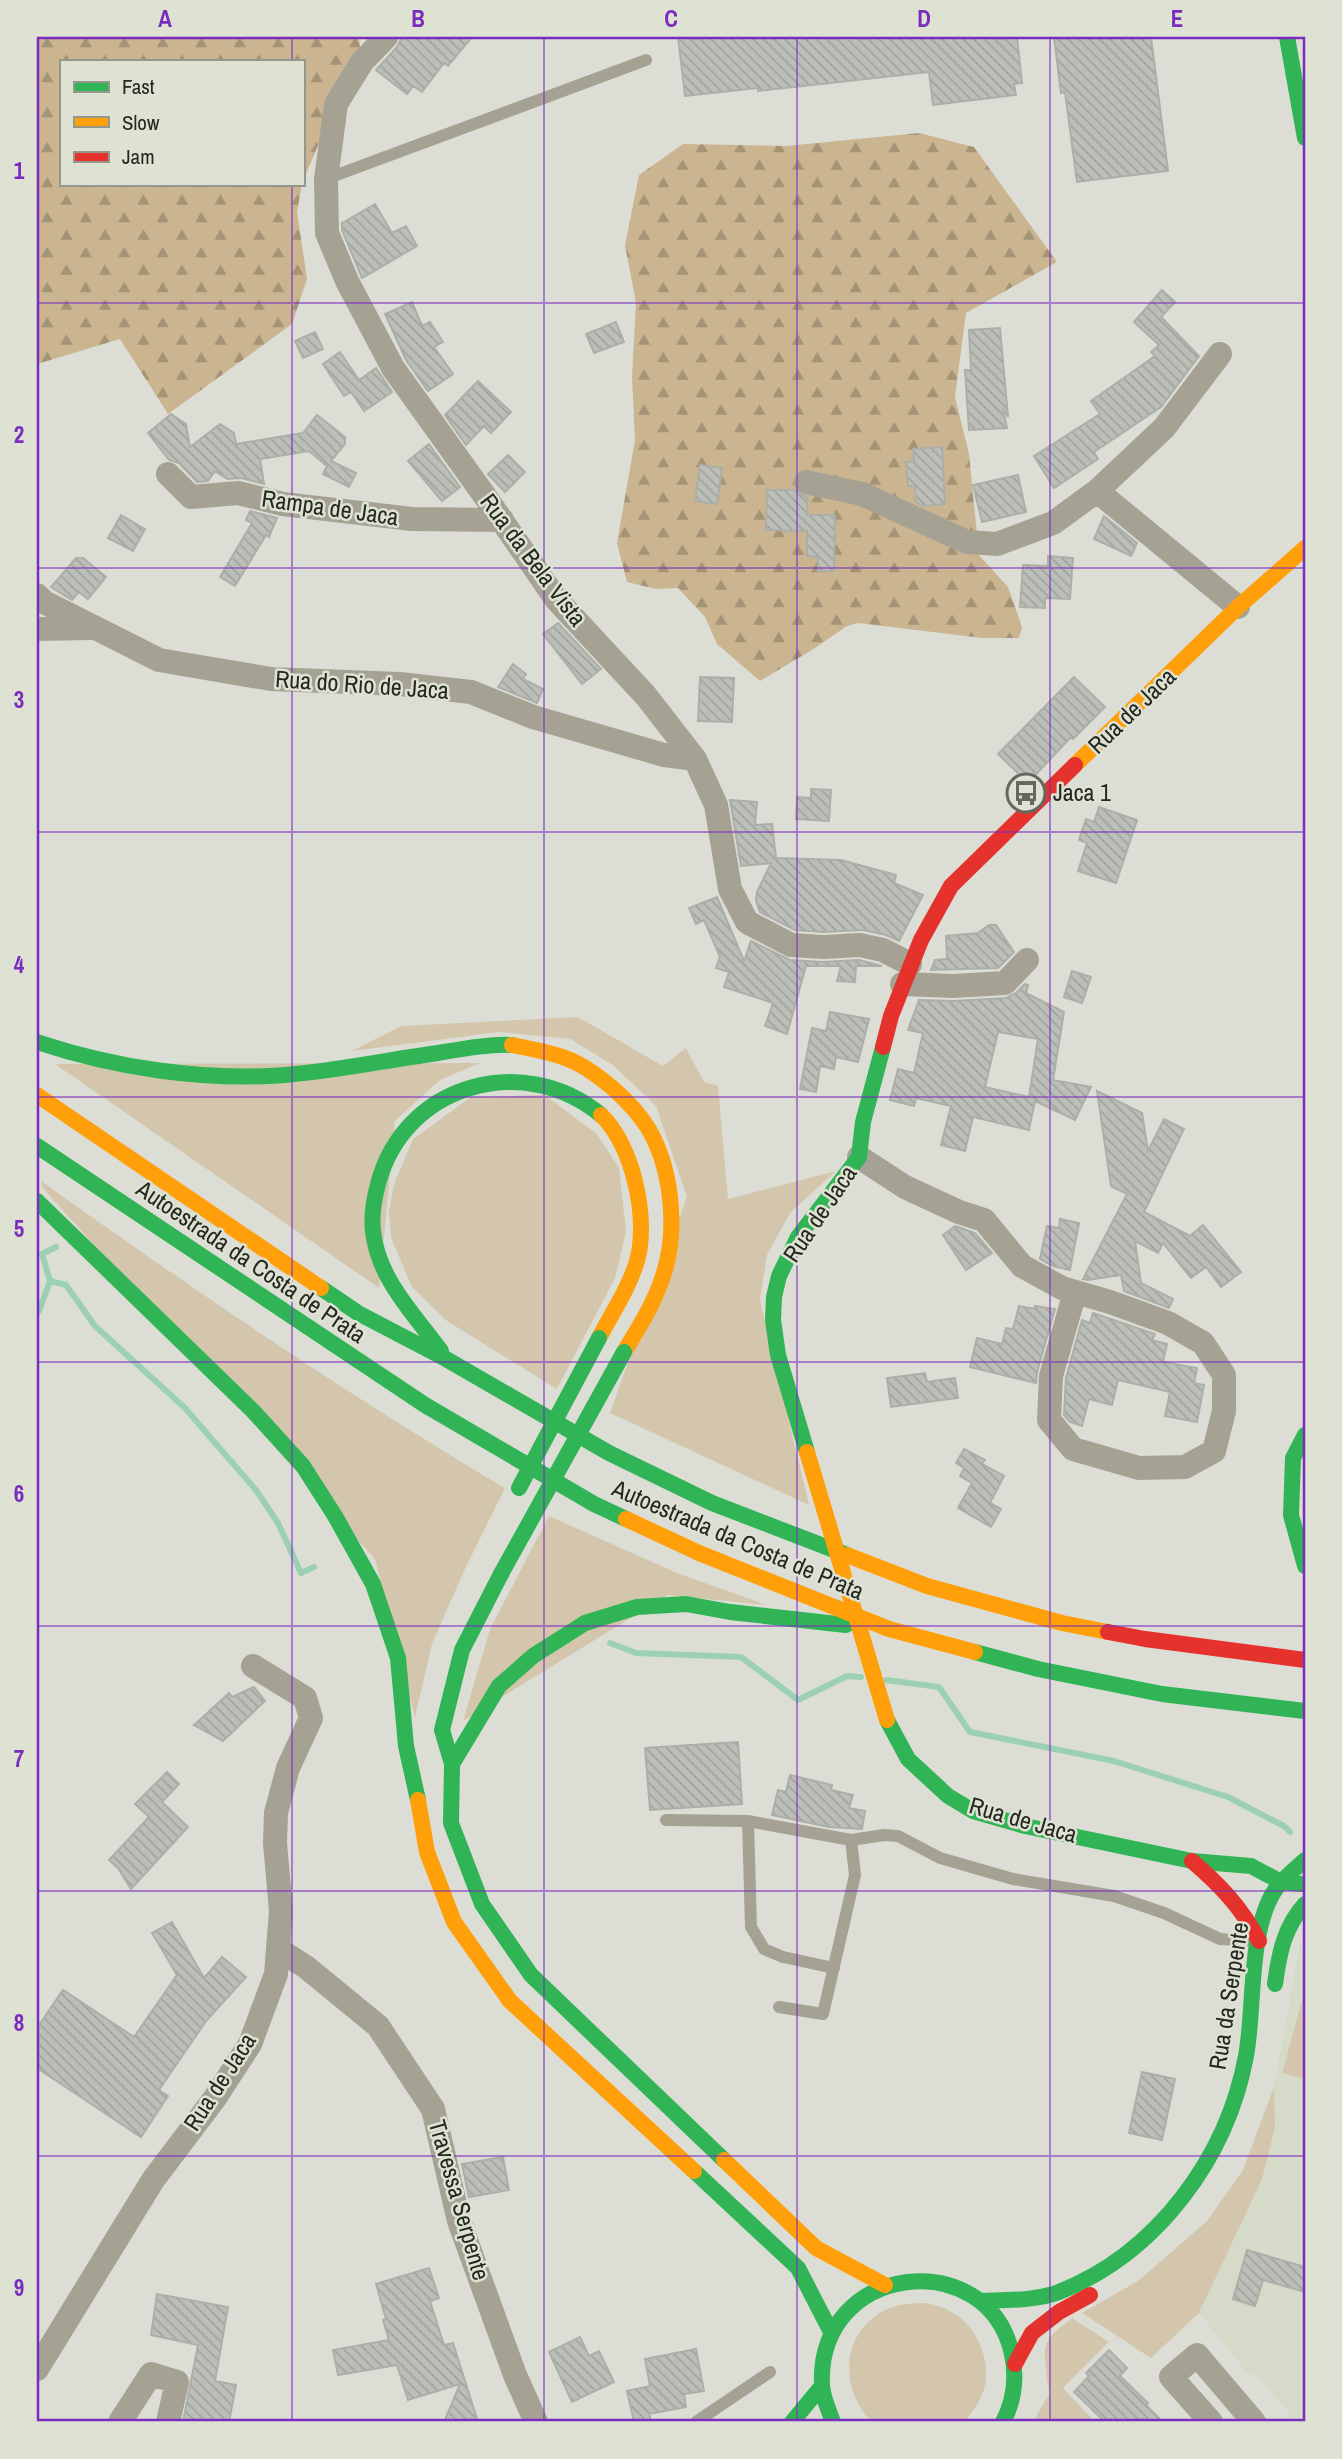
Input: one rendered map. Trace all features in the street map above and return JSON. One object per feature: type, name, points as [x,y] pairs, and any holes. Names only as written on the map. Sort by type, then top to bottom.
[{"type":"main road","points":[[1287,37],[1305,138]]},
{"type":"main road","name":"Rua de Jaca","points":[[1305,548],[1238,607],[951,886],[906,974],[891,1016],[863,1122],[859,1157],[798,1237],[779,1276],[774,1297],[773,1320],[778,1354],[887,1720],[908,1759],[948,1796],[973,1811],[1025,1826],[1192,1861],[1251,1866],[1281,1882],[1305,1884]]},
{"type":"main road","points":[[37,1042],[83,1058],[222,1076],[285,1075],[470,1048],[510,1045],[548,1052],[583,1066],[614,1089],[637,1114],[654,1139],[667,1179],[671,1230],[664,1274],[649,1312],[501,1574],[462,1650],[442,1730],[452,1764],[451,1823],[482,1904],[531,1975],[816,2248],[885,2285]]},
{"type":"main road","points":[[446,1359],[386,1274],[373,1235],[377,1180],[386,1156],[404,1130],[434,1104],[466,1087],[499,1080],[531,1080],[566,1092],[590,1107],[613,1128],[635,1177],[641,1231],[638,1257],[630,1279],[512,1503]]},
{"type":"main road","name":"Autoestrada da Costa de Prata","points":[[37,1095],[358,1313],[446,1359],[610,1454],[712,1503],[928,1586],[1090,1628],[1207,1648],[1305,1660]]},
{"type":"main road","name":"Autoestrada da Costa de Prata","points":[[37,1146],[425,1405],[594,1504],[699,1553],[889,1629],[1038,1669],[1162,1694],[1305,1711]]},
{"type":"main road","points":[[37,1201],[253,1411],[303,1466],[335,1516],[373,1584],[398,1658],[406,1746],[427,1852],[454,1922],[510,2001],[799,2268],[831,2332]]},
{"type":"main road","points":[[1305,1435],[1293,1458],[1291,1515],[1305,1566]]},
{"type":"main road","points":[[452,1764],[499,1686],[534,1656],[585,1623],[637,1607],[686,1604],[753,1615],[889,1629]]},
{"type":"main road","points":[[415,1782],[421,1737]]},
{"type":"main road","name":"Rua da Serpente","points":[[980,2301],[1057,2293],[1120,2258],[1161,2222],[1193,2185],[1225,2131],[1246,2056],[1259,1941],[1270,1899],[1281,1882],[1305,1860]]},
{"type":"main road","name":"Rua de Jaca","points":[[1192,1861],[1228,1891],[1247,1917],[1259,1941]]},
{"type":"main road","points":[[1281,1882],[1300,1909]]},
{"type":"main road","name":"Rua da Serpente","points":[[1273,1999],[1278,1958],[1300,1909]]},
{"type":"main road","points":[[833,2422],[826,2410],[821,2388],[822,2359],[831,2332],[845,2312],[863,2296],[885,2285],[909,2280],[935,2281],[959,2288],[980,2301],[997,2319],[1009,2341],[1015,2364],[1014,2391],[1003,2422]]},
{"type":"main road","points":[[1015,2364],[1032,2333],[1059,2312],[1114,2282]]},
{"type":"main road","points":[[792,2422],[821,2388]]},
{"type":"street","name":"Rua da Bela Vista","points":[[386,37],[362,62],[336,104],[326,179],[327,233],[347,281],[393,368],[555,599],[646,696],[695,760],[716,805],[730,889],[747,922],[791,945],[860,945],[883,950],[906,974]]},
{"type":"street","points":[[806,482],[862,494],[967,542],[997,544],[1053,523],[1097,491],[1164,428],[1220,354]]},
{"type":"street","name":"Rampa de Jaca","points":[[168,474],[191,497],[238,493],[283,504],[412,519],[502,520]]},
{"type":"street","points":[[1097,491],[1238,607]]},
{"type":"street","name":"Rua do Rio de Jaca","points":[[37,595],[44,602],[159,660],[271,679],[400,684],[471,692],[533,717],[663,755],[695,760]]},
{"type":"street","points":[[37,629],[95,628]]},
{"type":"street","points":[[906,974],[953,986],[1005,983],[1027,960]]},
{"type":"street","points":[[859,1157],[905,1187],[959,1212],[984,1220],[1022,1266],[1062,1288],[1075,1292],[1168,1323],[1203,1343],[1224,1375],[1224,1411],[1214,1451],[1185,1467],[1139,1468],[1073,1449],[1049,1420],[1051,1376],[1075,1292]]},
{"type":"street","name":"Rua de Jaca","points":[[37,2369],[153,2180],[215,2098],[250,2044],[276,1975],[281,1910],[275,1843],[276,1813],[288,1768],[311,1718],[305,1698],[253,1666]]},
{"type":"street","name":"Travessa Serpente","points":[[278,1948],[306,1967],[377,2026],[433,2109],[459,2221],[514,2375],[536,2422]]},
{"type":"street","points":[[1211,2422],[1171,2377],[1198,2355],[1254,2422]]},
{"type":"street","points":[[120,2422],[151,2374],[177,2382],[168,2422]]},
{"type":"lane","points":[[326,179],[646,60]]},
{"type":"lane","points":[[666,1820],[748,1821],[851,1840],[884,1835],[898,1836],[940,1858],[964,1865],[1013,1879],[1114,1896],[1164,1913],[1220,1939],[1259,1941]]},
{"type":"lane","points":[[748,1821],[751,1927],[764,1949],[834,1968]]},
{"type":"lane","points":[[779,2007],[823,2014],[855,1875],[851,1840]]},
{"type":"lane","points":[[696,2422],[770,2372]]},
{"type":"shaded area","points":[[578,1017],[663,1066],[686,1048],[704,1082],[718,1086],[728,1199],[836,1171],[790,1213],[767,1255],[760,1300],[809,1505],[610,1413],[687,1197],[656,1106],[613,1065],[570,1039],[499,1032],[352,1051],[401,1026]]},
{"type":"shaded area","points":[[480,1063],[440,1080],[395,1121],[379,1288],[55,1064]]},
{"type":"shaded area","points":[[545,1095],[597,1134],[619,1168],[626,1232],[615,1278],[557,1389],[447,1321],[412,1287],[391,1238],[389,1211],[394,1184],[413,1139],[471,1097]]},
{"type":"shaded area","points":[[41,1181],[270,1339],[505,1488],[432,1644],[415,1717],[375,1559],[42,1187]]},
{"type":"shaded area","points":[[549,1516],[677,1573],[767,1605],[668,1595],[463,1721],[490,1629]]},
{"type":"shaded area","points":[[1305,1936],[1305,2422],[1280,2422],[1289,2413],[1255,2373],[1248,2374],[1199,2313],[1262,2178],[1275,2127],[1274,2087],[1300,1944]]},
{"type":"shaded area","points":[[1305,1990],[1305,2079],[1282,2073]]},
{"type":"shaded area","points":[[1274,2087],[1275,2127],[1262,2179],[1199,2313],[1151,2358],[1082,2313],[1138,2281],[1207,2221],[1243,2170]]},
{"type":"shaded area","points":[[925,2303],[944,2308],[956,2315],[972,2331],[983,2351],[985,2363],[982,2396],[964,2422],[872,2422],[854,2395],[849,2364],[852,2348],[869,2321],[883,2311],[904,2304]]},
{"type":"shaded area","points":[[1072,2318],[1109,2342],[1063,2388],[1095,2422],[1033,2422],[1049,2394],[1045,2349],[1049,2337]]},
{"type":"green space","points":[[37,37],[359,37],[361,59],[332,112],[304,179],[304,60],[60,60],[60,186],[302,186],[297,212],[307,279],[292,324],[168,414],[120,339],[37,364]]},
{"type":"green space","points":[[919,133],[974,147],[1057,262],[966,313],[955,397],[969,454],[979,555],[1008,587],[1022,627],[1019,638],[982,638],[858,623],[847,626],[760,681],[717,644],[705,617],[678,588],[656,589],[627,582],[617,543],[635,440],[632,377],[636,303],[625,245],[639,175],[683,144],[786,146]]},
{"type":"building","points":[[402,37],[472,37],[448,66],[444,63],[422,92],[413,86],[407,94],[376,70],[397,47]]},
{"type":"building","points":[[678,37],[1017,37],[1022,83],[1014,84],[1016,95],[933,105],[929,72],[758,91],[758,88],[685,96]]},
{"type":"building","points":[[1054,37],[1151,37],[1168,171],[1077,182],[1065,92],[1061,93]]},
{"type":"building","points":[[375,204],[392,233],[406,226],[417,246],[362,278],[342,230],[342,223]]},
{"type":"building","points":[[1162,290],[1175,302],[1161,317],[1199,356],[1161,407],[1094,452],[1098,459],[1054,488],[1034,456],[1100,414],[1091,401],[1155,356],[1151,352],[1159,345],[1134,322]]},
{"type":"building","points":[[412,302],[422,326],[430,322],[443,342],[434,347],[453,374],[428,391],[406,360],[385,314]]},
{"type":"building","points":[[616,322],[624,342],[594,353],[586,334]]},
{"type":"building","points":[[1000,328],[1008,417],[1003,409],[1007,428],[969,430],[965,370],[971,370],[969,330]]},
{"type":"building","points":[[315,332],[323,349],[303,358],[295,341]]},
{"type":"building","points":[[340,352],[359,380],[376,368],[392,392],[364,411],[351,392],[344,396],[323,364]]},
{"type":"building","points":[[478,381],[511,412],[491,433],[484,426],[466,445],[445,415]]},
{"type":"building","points":[[171,414],[186,424],[190,447],[220,424],[234,433],[236,444],[303,433],[317,415],[345,437],[345,444],[331,461],[356,473],[349,487],[323,474],[327,466],[309,451],[260,459],[264,484],[241,478],[227,479],[215,471],[208,481],[197,482],[179,463],[169,460],[148,433]]},
{"type":"building","points":[[429,444],[460,487],[442,501],[408,461]]},
{"type":"building","points":[[942,447],[945,504],[923,506],[916,502],[915,486],[908,486],[906,462],[914,461],[913,449]]},
{"type":"building","points":[[508,455],[525,472],[505,492],[488,474]]},
{"type":"building","points":[[700,465],[722,468],[717,504],[695,501]]},
{"type":"building","points":[[1018,475],[1026,512],[982,522],[973,485]]},
{"type":"building","points":[[767,490],[794,490],[807,497],[807,515],[835,515],[834,571],[818,571],[818,557],[807,556],[807,531],[766,530]]},
{"type":"building","points":[[250,511],[277,518],[269,537],[266,535],[235,586],[220,577],[252,523],[246,520]]},
{"type":"building","points":[[121,515],[145,529],[133,551],[108,538]]},
{"type":"building","points":[[1104,516],[1137,543],[1131,556],[1094,539]]},
{"type":"building","points":[[1048,556],[1073,558],[1070,599],[1045,598],[1045,608],[1020,607],[1023,565],[1048,566]]},
{"type":"building","points":[[76,558],[83,558],[106,577],[88,599],[79,592],[72,600],[51,587]]},
{"type":"building","points":[[558,623],[601,669],[582,684],[543,634]]},
{"type":"building","points":[[513,664],[526,674],[523,679],[543,689],[537,703],[498,687]]},
{"type":"building","points":[[700,677],[734,678],[732,722],[698,721]]},
{"type":"building","points":[[1074,677],[1105,707],[1073,739],[1071,737],[1028,783],[998,754]]},
{"type":"building","points":[[811,789],[831,790],[829,821],[796,819],[797,797],[811,798]]},
{"type":"building","points":[[730,800],[757,802],[755,825],[772,824],[776,858],[841,860],[896,875],[894,883],[923,895],[899,941],[863,930],[795,930],[760,912],[756,901],[757,892],[771,863],[741,866]]},
{"type":"building","points":[[1099,807],[1137,820],[1116,883],[1078,871],[1087,843],[1079,840],[1086,819],[1094,822]]},
{"type":"building","points":[[717,897],[744,961],[751,941],[790,960],[859,960],[882,966],[856,966],[855,982],[837,981],[841,966],[806,966],[787,1034],[765,1026],[773,1003],[724,987],[729,972],[716,968],[720,957],[704,920],[696,924],[689,908]]},
{"type":"building","points":[[989,925],[996,925],[1014,952],[998,968],[931,970],[935,960],[947,959],[946,936],[978,933]]},
{"type":"building","points":[[1072,971],[1091,977],[1082,1003],[1064,997]]},
{"type":"building","points":[[1025,984],[1028,985],[1026,993],[1064,1012],[1053,1080],[1091,1087],[1075,1120],[1035,1101],[1029,1130],[973,1117],[965,1151],[941,1145],[951,1106],[916,1098],[914,1106],[890,1100],[898,1069],[914,1073],[923,1033],[908,1030],[919,1000],[1006,998]],"holes":[[[998,1032],[1038,1039],[1029,1097],[985,1087]]]},
{"type":"building","points":[[830,1012],[869,1019],[858,1062],[836,1057],[834,1069],[820,1066],[816,1092],[800,1089],[812,1028],[826,1031]]},
{"type":"building","points":[[1097,1091],[1142,1113],[1148,1151],[1164,1119],[1184,1129],[1144,1212],[1190,1236],[1203,1225],[1241,1272],[1221,1287],[1206,1267],[1191,1278],[1163,1243],[1158,1253],[1135,1241],[1141,1283],[1173,1299],[1169,1308],[1124,1291],[1121,1275],[1083,1279],[1127,1194],[1111,1186]]},
{"type":"building","points":[[1060,1219],[1079,1223],[1070,1270],[1040,1259],[1047,1226],[1059,1228]]},
{"type":"building","points":[[955,1226],[975,1233],[992,1253],[966,1270],[943,1235]]},
{"type":"building","points":[[1019,1306],[1055,1309],[1036,1383],[970,1367],[977,1338],[1002,1344],[1006,1328],[1013,1329]]},
{"type":"building","points":[[1093,1313],[1155,1334],[1152,1340],[1167,1344],[1163,1362],[1197,1368],[1194,1383],[1204,1385],[1197,1422],[1165,1416],[1170,1392],[1118,1380],[1112,1405],[1089,1399],[1082,1426],[1070,1422],[1064,1415],[1066,1378],[1082,1320],[1090,1323]]},
{"type":"building","points":[[925,1373],[927,1382],[955,1378],[958,1398],[891,1407],[887,1378]]},
{"type":"building","points":[[964,1449],[985,1460],[982,1464],[1004,1476],[990,1503],[1001,1509],[991,1527],[958,1508],[972,1483],[960,1476],[964,1468],[956,1463]]},
{"type":"building","points":[[254,1687],[265,1701],[223,1741],[194,1725],[229,1693],[232,1697]]},
{"type":"building","points":[[738,1742],[742,1804],[650,1810],[645,1748]]},
{"type":"building","points":[[167,1772],[179,1784],[162,1802],[188,1827],[131,1889],[118,1868],[109,1860],[149,1817],[135,1804]]},
{"type":"building","points":[[790,1775],[832,1785],[831,1790],[853,1795],[849,1808],[865,1811],[862,1829],[829,1827],[772,1815],[778,1790],[786,1792]]},
{"type":"building","points":[[172,1922],[204,1978],[222,1957],[246,1977],[206,2021],[159,2090],[168,2096],[141,2137],[37,2068],[37,2028],[63,1990],[134,2037],[177,1975],[152,1933]]},
{"type":"building","points":[[1142,2072],[1175,2079],[1162,2140],[1129,2133]]},
{"type":"building","points":[[503,2157],[509,2190],[469,2197],[462,2164]]},
{"type":"building","points":[[1247,2250],[1305,2267],[1305,2292],[1263,2280],[1255,2306],[1233,2299]]},
{"type":"building","points":[[429,2268],[439,2298],[430,2301],[444,2345],[453,2343],[478,2422],[444,2422],[460,2384],[408,2400],[397,2365],[338,2375],[333,2350],[389,2340],[376,2284]]},
{"type":"building","points":[[157,2294],[228,2307],[215,2381],[236,2385],[229,2422],[183,2422],[198,2345],[151,2335]]},
{"type":"building","points":[[580,2337],[589,2356],[599,2351],[614,2382],[572,2402],[549,2352]]},
{"type":"building","points":[[696,2349],[704,2391],[684,2394],[686,2407],[649,2414],[651,2420],[634,2422],[627,2391],[650,2386],[645,2359]]},
{"type":"building","points":[[1109,2350],[1127,2368],[1120,2376],[1163,2422],[1105,2422],[1074,2392],[1089,2376],[1086,2373]]},
{"type":"waterway","points":[[37,1313],[50,1281],[42,1254],[56,1247]]},
{"type":"waterway","points":[[50,1281],[66,1285],[95,1326],[184,1407],[256,1490],[278,1523],[301,1573],[314,1567]]},
{"type":"waterway","points":[[610,1643],[636,1653],[741,1657],[798,1700],[847,1676],[861,1677]]},
{"type":"waterway","points":[[886,1680],[939,1687],[970,1732],[1114,1761],[1228,1797],[1284,1826],[1290,1832]]},
{"type":"traffic: fast","points":[[1287,37],[1305,138]]},
{"type":"traffic: fast","points":[[37,1042],[128,1065],[222,1076],[304,1073],[475,1047],[512,1045]]},
{"type":"traffic: fast","points":[[807,1452],[778,1355],[773,1320],[774,1297],[779,1276],[798,1237],[859,1157],[863,1122],[883,1047]]},
{"type":"traffic: fast","points":[[441,1351],[399,1295],[376,1248],[372,1225],[374,1201],[392,1150],[413,1122],[439,1101],[470,1088],[503,1082],[537,1085],[570,1095],[601,1115]]},
{"type":"traffic: fast","points":[[37,1146],[425,1405],[594,1504],[626,1519]]},
{"type":"traffic: fast","points":[[37,1201],[253,1411],[303,1466],[335,1516],[373,1584],[398,1658],[406,1746],[418,1800]]},
{"type":"traffic: fast","points":[[321,1288],[358,1313],[446,1359],[609,1453],[712,1503],[847,1555]]},
{"type":"traffic: fast","points":[[519,1488],[599,1338]]},
{"type":"traffic: fast","points":[[501,1574],[624,1352]]},
{"type":"traffic: fast","points":[[1305,1435],[1293,1458],[1291,1515],[1305,1566]]},
{"type":"traffic: fast","points":[[501,1574],[462,1650],[442,1730],[452,1764],[451,1823],[482,1904],[531,1975],[724,2160]]},
{"type":"traffic: fast","points":[[452,1764],[499,1686],[533,1656],[585,1623],[637,1607],[686,1604],[730,1612],[846,1625]]},
{"type":"traffic: fast","points":[[975,1652],[1038,1669],[1162,1694],[1305,1711]]},
{"type":"traffic: fast","points":[[887,1720],[908,1759],[948,1796],[973,1811],[1025,1826],[1192,1861],[1251,1866],[1281,1882],[1304,1884]]},
{"type":"traffic: fast","points":[[980,2301],[1020,2300],[1050,2295],[1094,2275],[1127,2253],[1156,2227],[1182,2198],[1223,2130],[1237,2094],[1249,2037],[1256,1948],[1266,1907],[1278,1886],[1305,1860]]},
{"type":"traffic: fast","points":[[1275,1984],[1284,1941],[1292,1922],[1305,1904]]},
{"type":"traffic: fast","points":[[694,2171],[798,2268],[831,2332]]},
{"type":"traffic: fast","points":[[833,2422],[822,2386],[827,2345],[846,2313],[873,2292],[906,2282],[940,2283],[971,2295],[997,2319],[1012,2354],[1014,2372],[1014,2389],[1003,2422]]},
{"type":"traffic: fast","points":[[792,2422],[821,2387]]},
{"type":"traffic: slow","points":[[1075,765],[1238,607],[1305,548]]},
{"type":"traffic: slow","points":[[512,1045],[558,1056],[594,1074],[624,1098],[641,1118],[660,1155],[671,1207],[667,1260],[655,1296],[624,1352]]},
{"type":"traffic: slow","points":[[37,1095],[321,1288]]},
{"type":"traffic: slow","points":[[599,1338],[634,1271],[641,1225],[636,1184],[630,1163],[612,1128],[601,1115]]},
{"type":"traffic: slow","points":[[807,1452],[887,1720]]},
{"type":"traffic: slow","points":[[626,1519],[699,1553],[889,1629],[975,1652]]},
{"type":"traffic: slow","points":[[847,1555],[927,1586],[1062,1623],[1108,1632]]},
{"type":"traffic: slow","points":[[418,1800],[427,1852],[454,1922],[510,2001],[694,2171]]},
{"type":"traffic: slow","points":[[724,2160],[816,2248],[885,2285]]},
{"type":"traffic: jam","points":[[883,1047],[891,1016],[921,940],[951,886],[1075,765]]},
{"type":"traffic: jam","points":[[1108,1632],[1305,1660]]},
{"type":"traffic: jam","points":[[1192,1861],[1230,1898],[1259,1941]]},
{"type":"traffic: jam","points":[[1015,2364],[1032,2333],[1059,2312],[1090,2295]]},
{"type":"place","name":"Jaca 1","points":[[1026,793]]}]
